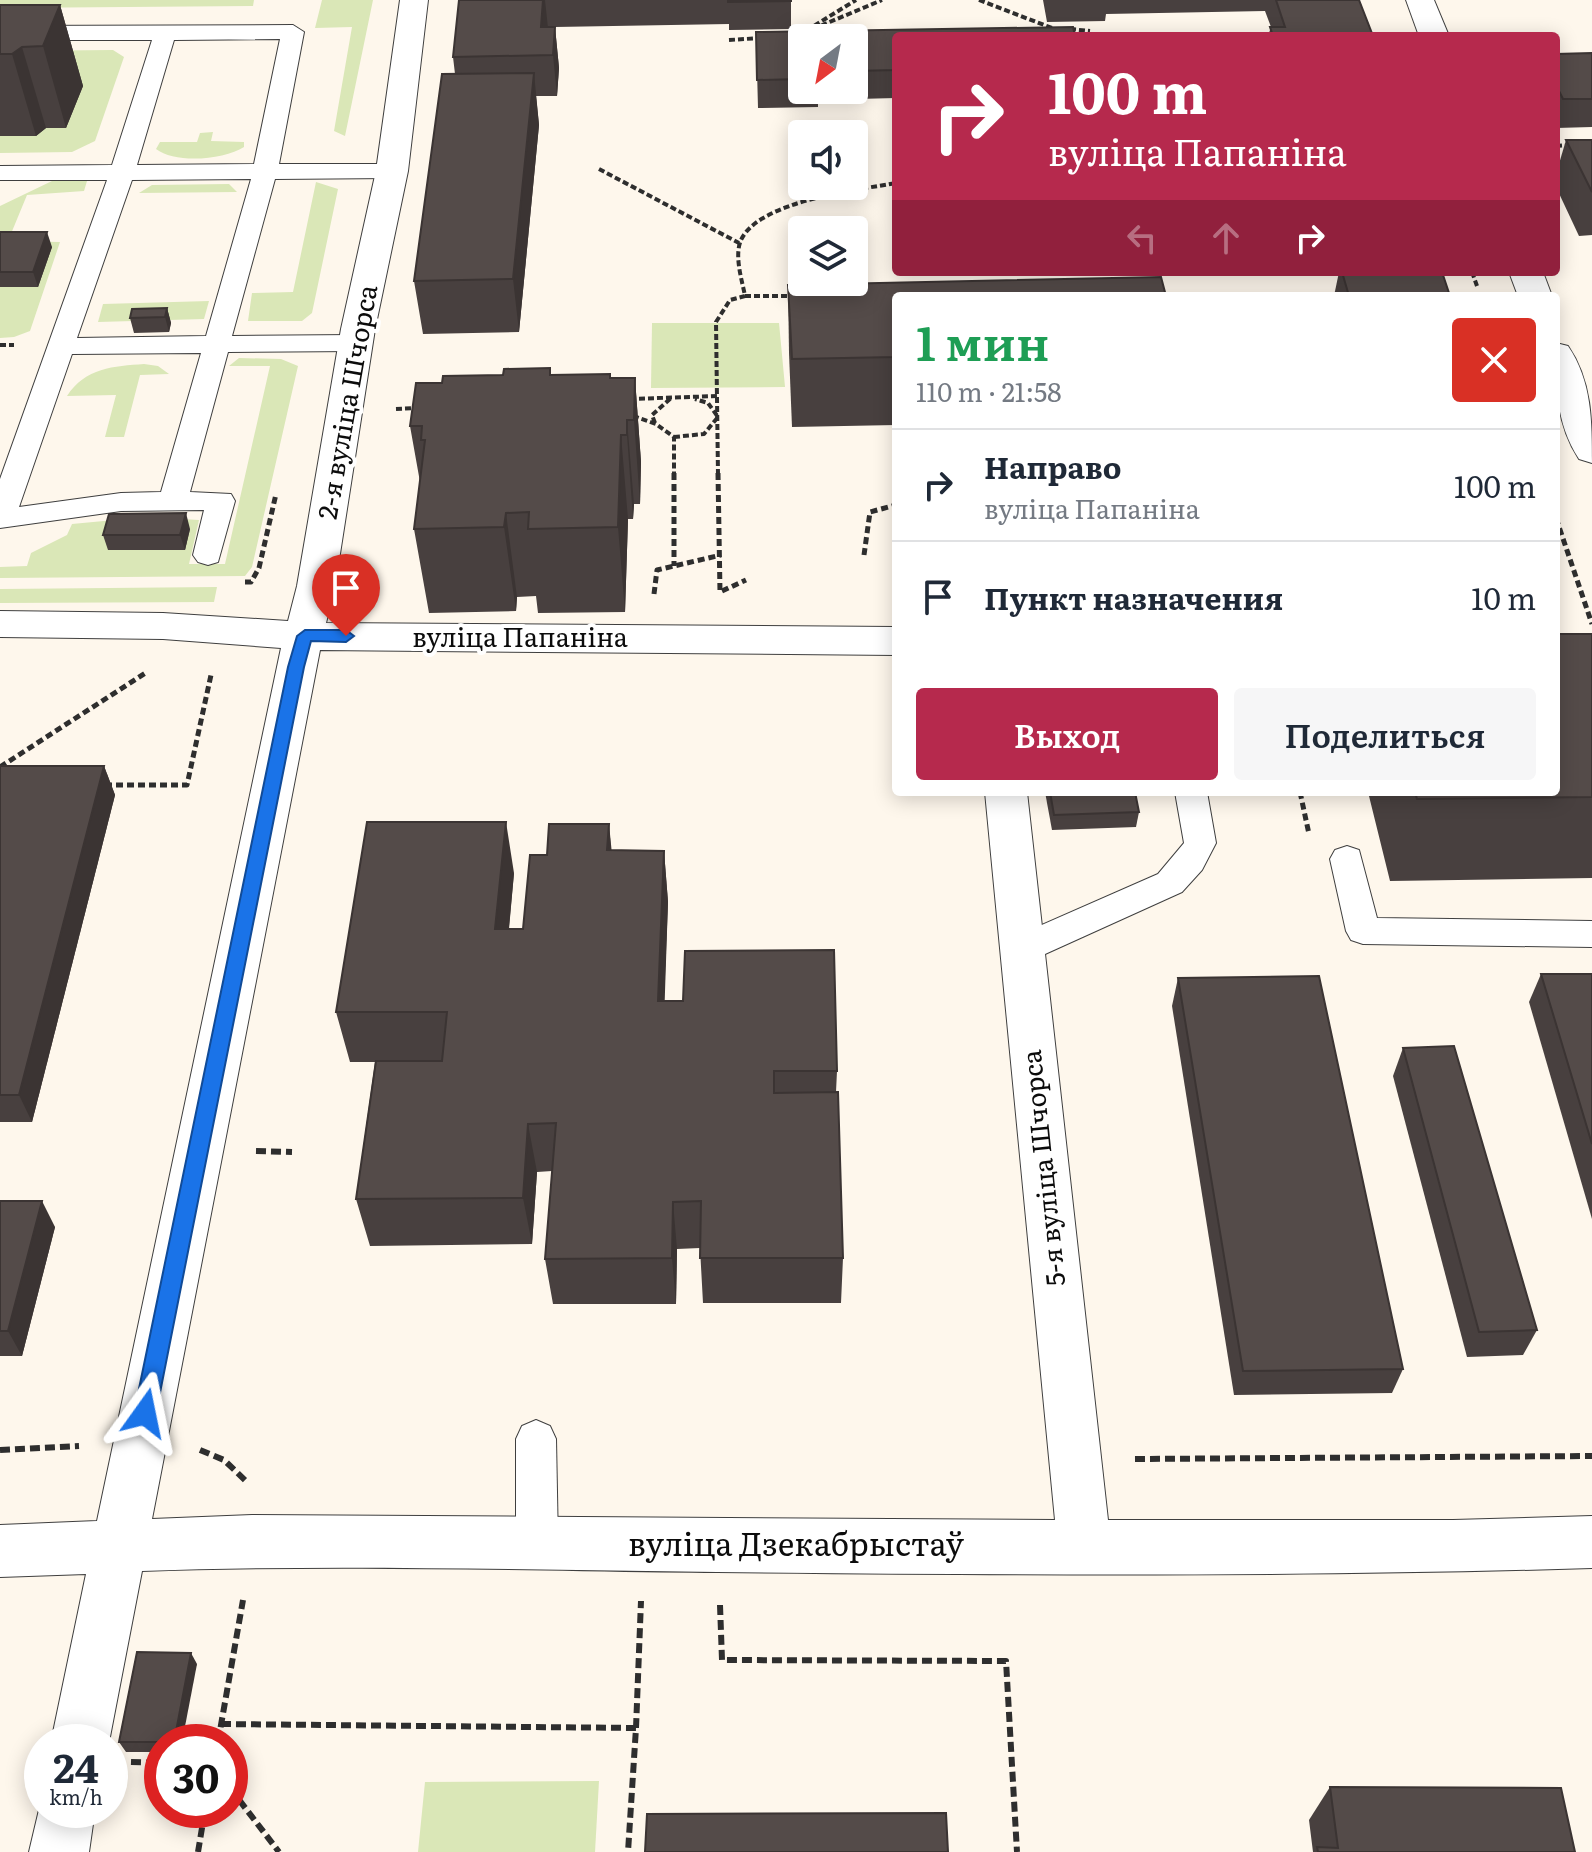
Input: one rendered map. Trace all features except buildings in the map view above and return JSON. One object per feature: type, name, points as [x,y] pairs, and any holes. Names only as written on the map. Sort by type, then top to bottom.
[{"type":"street","name":"2-я вуліца Шчорса","points":[[84,1724],[296,667],[316,586],[356,343],[392,171],[414,0]]},
{"type":"street","points":[[1420,0],[1432,32]]},
{"type":"street","points":[[1560,364],[1592,449]]},
{"type":"street","name":"вуліца Папаніна","points":[[0,624],[163,626],[305,636],[892,641]]},
{"type":"street","name":"5-я вуліца Шчорса","points":[[1006,796],[1084,1544]]},
{"type":"street","name":"вуліца Дзекабрыстаў","points":[[0,1551],[252,1541],[537,1545],[1453,1546],[1592,1542]]},
{"type":"street","points":[[59,1852],[63,1828]]},
{"type":"lane","points":[[0,33],[293,32],[265,172],[173,501]]},
{"type":"lane","points":[[165,33],[122,173],[1,519],[121,502],[221,501],[208,555]]},
{"type":"lane","points":[[0,173],[392,171]]},
{"type":"lane","points":[[59,346],[356,343]]},
{"type":"lane","points":[[1022,949],[1170,883],[1190,861],[1200,843],[1192,796]]},
{"type":"lane","points":[[1347,859],[1363,931],[1592,934]]},
{"type":"lane","points":[[536,1439],[537,1545]]},
{"type":"path","points":[[856,0],[796,36],[882,0]]},
{"type":"path","points":[[979,0],[1046,28],[1090,31]]},
{"type":"path","points":[[729,40],[769,38]]},
{"type":"path","points":[[1560,146],[1580,145]]},
{"type":"path","points":[[599,169],[739,243]]},
{"type":"path","points":[[745,296],[739,243],[748,227],[774,211],[892,184]]},
{"type":"path","points":[[721,591],[716,322],[730,300],[745,296],[788,296]]},
{"type":"path","points":[[624,399],[718,396]]},
{"type":"path","points":[[656,424],[652,415],[672,397]]},
{"type":"path","points":[[689,397],[708,403],[718,417]]},
{"type":"path","points":[[382,410],[427,408]]},
{"type":"path","points":[[622,411],[656,424],[674,437],[704,434],[718,417]]},
{"type":"path","points":[[674,437],[674,566]]},
{"type":"path","points":[[864,555],[870,512],[892,506]]},
{"type":"path","points":[[1560,530],[1592,624]]},
{"type":"path","points":[[653,607],[657,570],[721,555]]},
{"type":"path","points":[[707,597],[746,580]]},
{"type":"path","points":[[0,767],[154,667]]},
{"type":"path","points":[[93,785],[187,785],[212,669]]},
{"type":"path","points":[[0,1450],[139,1442]]},
{"type":"path","points":[[1074,1459],[1592,1456]]},
{"type":"path","points":[[628,1852],[642,1586]]},
{"type":"path","points":[[221,1724],[246,1588]]},
{"type":"path","points":[[720,1600],[722,1660],[1006,1661],[1017,1852]]},
{"type":"path","points":[[248,1724],[636,1728]]},
{"type":"path","points":[[248,1812],[279,1852]]},
{"type":"path","points":[[198,1852],[202,1828]]},
{"type":"green space","points":[[0,0],[254,0],[253,6],[0,8]]},
{"type":"green space","points":[[322,0],[373,0],[345,136],[334,131],[352,27],[315,28]]},
{"type":"green space","points":[[113,50],[124,57],[95,141],[72,152],[0,153],[0,51]]},
{"type":"green space","points":[[213,132],[211,141],[244,142],[244,147],[224,155],[200,158],[175,157],[156,149],[160,142],[197,142],[200,133]]},
{"type":"green space","points":[[52,181],[87,181],[84,191],[27,195],[8,241],[60,242],[30,331],[0,338],[0,206]]},
{"type":"green space","points":[[316,182],[338,189],[312,313],[302,321],[248,321],[252,293],[293,292]]},
{"type":"green space","points":[[229,184],[237,192],[139,193],[152,185]]},
{"type":"green space","points":[[209,301],[204,319],[98,322],[103,304]]},
{"type":"green space","points":[[652,323],[779,323],[785,387],[651,388]]},
{"type":"green space","points":[[239,358],[281,359],[298,366],[252,567],[245,576],[0,578],[0,567],[27,566],[31,553],[67,535],[72,524],[146,517],[199,520],[189,564],[225,564],[270,366],[229,366]]},
{"type":"green space","points":[[144,364],[158,366],[169,374],[140,375],[124,437],[105,437],[116,395],[67,396],[91,374]]},
{"type":"green space","points":[[217,587],[214,602],[0,603],[0,589]]},
{"type":"green space","points":[[599,1781],[595,1852],[418,1852],[425,1782]]},
{"type":"route","points":[[145,1413],[296,667],[305,636],[346,636]]}]
